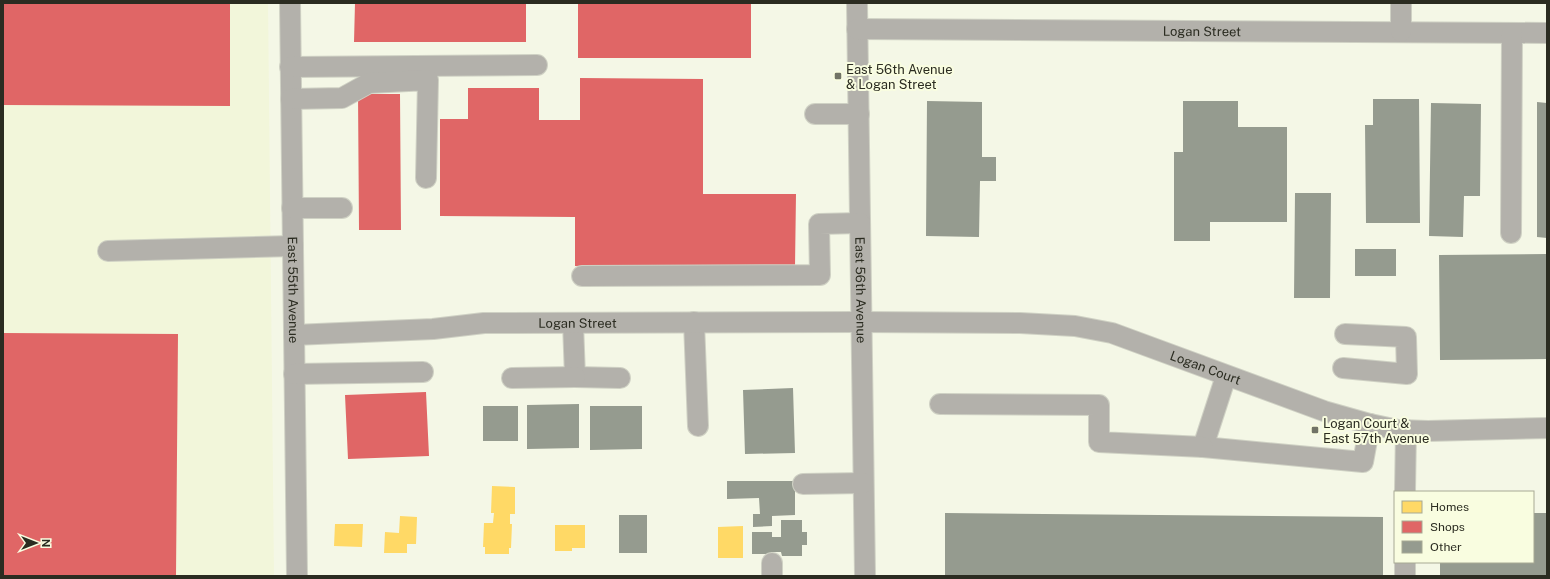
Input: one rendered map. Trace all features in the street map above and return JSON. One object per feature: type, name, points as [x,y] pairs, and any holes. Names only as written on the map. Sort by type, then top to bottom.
[{"type":"street","name":"East 55th Avenue","points":[[290,3],[297,576]]},
{"type":"street","name":"East 56th Avenue","points":[[857,3],[865,576]]},
{"type":"street","points":[[1400,32],[1401,3]]},
{"type":"street","name":"Logan Street","points":[[858,29],[1547,33]]},
{"type":"street","points":[[1511,233],[1512,33]]},
{"type":"street","points":[[290,67],[537,65]]},
{"type":"street","points":[[291,99],[342,98],[368,83],[428,80],[426,178]]},
{"type":"street","points":[[815,114],[859,114]]},
{"type":"street","points":[[292,208],[342,208]]},
{"type":"street","points":[[582,276],[820,275],[819,224],[860,222]]},
{"type":"street","points":[[108,251],[293,246]]},
{"type":"street","points":[[694,322],[698,426]]},
{"type":"street","name":"Logan Street","points":[[294,335],[433,329],[484,323],[861,322]]},
{"type":"street","name":"Logan Court","points":[[861,322],[1020,323],[1093,329],[1112,333],[1148,345],[1226,376],[1324,411],[1370,424],[1406,430],[1428,431],[1547,428]]},
{"type":"street","points":[[573,323],[575,377]]},
{"type":"street","points":[[1343,368],[1407,374],[1406,338],[1345,334]]},
{"type":"street","points":[[294,374],[423,372]]},
{"type":"street","points":[[1203,447],[1226,376]]},
{"type":"street","points":[[512,378],[620,378]]},
{"type":"street","points":[[940,404],[1099,405],[1099,442],[1203,447],[1363,462],[1370,424]]},
{"type":"street","points":[[1405,491],[1406,430]]},
{"type":"street","points":[[803,484],[863,483]]},
{"type":"street","points":[[1405,563],[1405,576]]},
{"type":"shaded area","points":[[3,3],[268,3],[274,576],[3,576]]},
{"type":"building: Homes","points":[[492,486],[515,487],[515,514],[510,514],[510,524],[512,524],[511,548],[509,548],[509,554],[485,554],[485,547],[483,547],[484,523],[493,523],[494,513],[491,513]]},
{"type":"building: Homes","points":[[400,516],[417,517],[416,544],[407,544],[407,553],[384,553],[385,532],[399,533]]},
{"type":"building: Homes","points":[[335,524],[363,524],[362,547],[334,546]]},
{"type":"building: Homes","points":[[555,525],[585,525],[585,548],[572,548],[572,551],[555,551]]},
{"type":"building: Homes","points":[[743,526],[743,558],[718,558],[718,527]]},
{"type":"building: Shops","points":[[3,3],[230,3],[230,106],[3,105]]},
{"type":"building: Shops","points":[[355,3],[526,3],[526,42],[354,42]]},
{"type":"building: Shops","points":[[578,3],[751,3],[751,58],[578,58]]},
{"type":"building: Shops","points":[[580,78],[703,79],[703,194],[796,194],[795,267],[575,266],[575,217],[440,216],[440,119],[468,119],[468,88],[539,88],[539,120],[580,120]]},
{"type":"building: Shops","points":[[358,94],[400,94],[401,230],[359,230]]},
{"type":"building: Shops","points":[[3,333],[178,334],[176,576],[3,576]]},
{"type":"building: Shops","points":[[426,392],[429,456],[348,459],[345,395]]},
{"type":"building: Other","points":[[1373,99],[1419,99],[1420,223],[1366,223],[1365,125],[1373,125]]},
{"type":"building: Other","points":[[927,101],[982,102],[982,157],[996,157],[996,181],[980,181],[979,237],[926,236]]},
{"type":"building: Other","points":[[1183,101],[1238,101],[1238,127],[1287,127],[1287,222],[1210,222],[1210,241],[1174,241],[1174,152],[1183,152]]},
{"type":"building: Other","points":[[1537,102],[1547,103],[1547,238],[1537,237]]},
{"type":"building: Other","points":[[1431,103],[1481,104],[1480,196],[1464,196],[1463,237],[1429,236]]},
{"type":"building: Other","points":[[1295,193],[1331,193],[1330,298],[1294,298]]},
{"type":"building: Other","points":[[1355,249],[1396,249],[1396,276],[1355,276]]},
{"type":"building: Other","points":[[1547,254],[1547,359],[1440,360],[1439,255]]},
{"type":"building: Other","points":[[793,388],[795,453],[745,454],[743,390]]},
{"type":"building: Other","points":[[579,404],[579,448],[527,449],[527,405]]},
{"type":"building: Other","points":[[483,406],[518,406],[518,441],[483,441]]},
{"type":"building: Other","points":[[590,406],[642,406],[642,449],[590,450]]},
{"type":"building: Other","points":[[727,481],[795,481],[795,515],[772,516],[772,526],[753,527],[753,514],[760,514],[759,498],[727,499]]},
{"type":"building: Other","points":[[945,513],[1383,517],[1383,576],[945,576]]},
{"type":"building: Other","points":[[1534,513],[1547,513],[1547,576],[1440,576],[1440,563],[1534,563]]},
{"type":"building: Other","points":[[619,515],[647,515],[647,553],[619,553]]},
{"type":"building: Other","points":[[781,520],[802,520],[802,532],[807,532],[807,545],[802,545],[802,556],[782,556],[781,552],[771,552],[771,554],[752,554],[752,532],[772,532],[772,537],[781,537]]},
{"type":"place","name":"East 56th Avenue & Logan Street","points":[[838,76]]},
{"type":"place","name":"Logan Court & East 57th Avenue","points":[[1315,430]]}]
